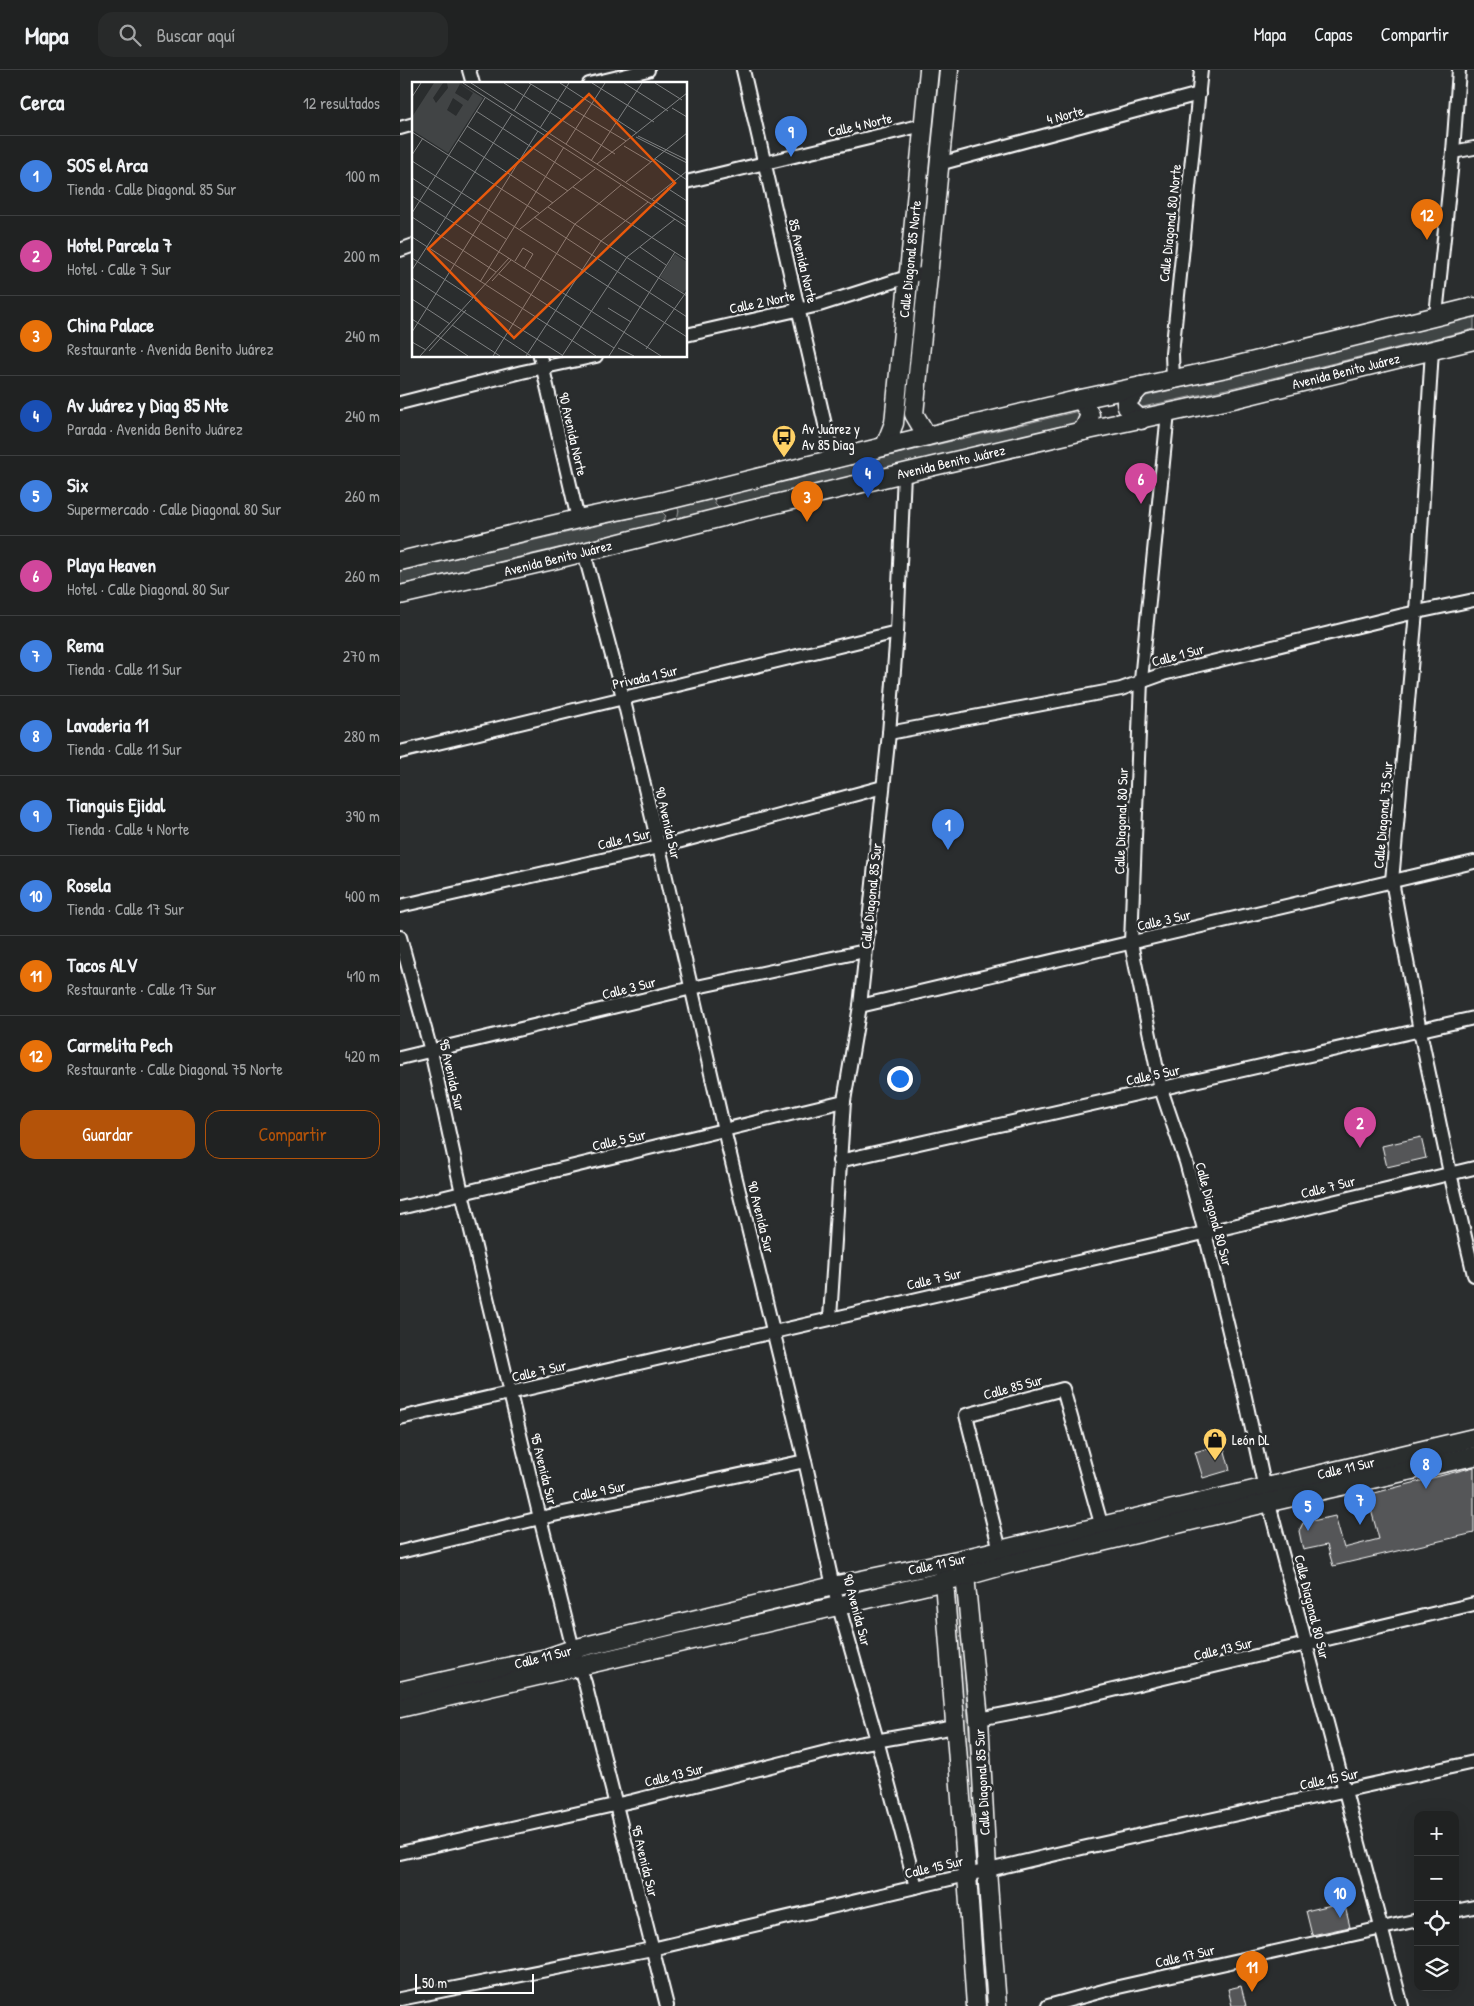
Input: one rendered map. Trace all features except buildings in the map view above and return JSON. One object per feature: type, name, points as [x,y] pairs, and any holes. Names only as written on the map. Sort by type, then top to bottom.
[{"type":"main road","name":"Calle Diagonal 85 Norte","points":[[885,446],[894,423],[929,70]]},
{"type":"main road","name":"Calle Diagonal 85 Norte","points":[[927,436],[914,414],[949,70]]},
{"type":"main road","points":[[400,561],[578,519],[656,503],[1081,399],[1226,368],[1474,307]]},
{"type":"main road","name":"Avenida Benito Juárez","points":[[400,595],[904,473],[1083,431],[1233,399],[1474,340]]},
{"type":"main road","points":[[1141,386],[1126,403],[1127,407],[1141,420]]},
{"type":"main road","points":[[1081,399],[1090,415],[1083,431]]},
{"type":"main road","points":[[732,484],[722,498],[723,503],[734,514]]},
{"type":"main road","points":[[656,503],[670,512],[672,517],[661,532]]},
{"type":"main road","name":"Calle 11 Sur","points":[[400,1691],[546,1658],[573,1649],[834,1586],[958,1566],[1008,1564],[1474,1438]]},
{"type":"main road","name":"Calle 11 Sur","points":[[400,1708],[839,1604],[944,1582],[958,1566],[1000,1550],[1102,1527],[1474,1456]]},
{"type":"main road","name":"Calle Diagonal 85 Sur","points":[[958,1566],[979,1719],[997,2006]]},
{"type":"main road","name":"Calle Diagonal 85 Sur","points":[[944,1582],[976,2006]]},
{"type":"street","points":[[597,82],[648,70]]},
{"type":"street","name":"85 Avenida Norte","points":[[743,70],[833,459]]},
{"type":"street","name":"Calle Diagonal 80 Norte","points":[[1173,378],[1172,354],[1201,70]]},
{"type":"street","points":[[1436,315],[1460,70]]},
{"type":"street","name":"4 Norte","points":[[939,164],[1198,94]]},
{"type":"street","name":"Calle 4 Norte","points":[[688,182],[923,125]]},
{"type":"street","points":[[1453,152],[1474,148]]},
{"type":"street","points":[[400,250],[412,246]]},
{"type":"street","name":"Calle 2 Norte","points":[[688,335],[800,310],[929,272]]},
{"type":"street","name":"Calle Diagonal 75 Sur","points":[[1432,350],[1416,612],[1392,881],[1420,1031],[1474,1275]]},
{"type":"street","points":[[400,403],[541,362],[578,358]]},
{"type":"street","name":"90 Avenida Norte","points":[[541,362],[578,519]]},
{"type":"street","name":"Calle Diagonal 80 Sur","points":[[1168,413],[1141,680],[1131,943],[1161,1089],[1186,1162],[1205,1232],[1267,1495],[1402,2006]]},
{"type":"street","name":"Calle Diagonal 85 Sur","points":[[830,1318],[844,1101],[860,1006],[897,632],[904,473]]},
{"type":"street","name":"90 Avenida Sur","points":[[584,552],[623,697],[724,1130],[834,1586],[916,1887]]},
{"type":"street","name":"Calle 1 Sur","points":[[888,734],[1121,689],[1141,680],[1416,612],[1474,600]]},
{"type":"street","name":"Privada 1 Sur","points":[[400,752],[897,632]]},
{"type":"street","name":"Calle 1 Sur","points":[[400,906],[659,847],[883,787]]},
{"type":"street","name":"Calle 3 Sur","points":[[860,1006],[1474,862]]},
{"type":"street","name":"95 Avenida Sur","points":[[400,937],[432,1052],[462,1193],[540,1518],[573,1649],[580,1666],[616,1805],[666,2006]]},
{"type":"street","name":"Calle 3 Sur","points":[[400,1058],[432,1052],[692,988],[865,951]]},
{"type":"street","name":"Calle 5 Sur","points":[[839,1161],[1474,1018]]},
{"type":"street","name":"Calle 5 Sur","points":[[400,1208],[844,1101]]},
{"type":"street","name":"Calle 7 Sur","points":[[400,1418],[1205,1232],[1450,1172],[1474,1168]]},
{"type":"street","name":"Calle 85 Sur","points":[[1000,1550],[966,1415],[1063,1389],[1102,1527]]},
{"type":"street","name":"Calle 9 Sur","points":[[400,1552],[540,1518],[805,1461]]},
{"type":"street","name":"Calle 13 Sur","points":[[979,1719],[1046,1706],[1474,1604]]},
{"type":"street","name":"Calle 13 Sur","points":[[400,1853],[616,1805],[877,1740],[955,1727]]},
{"type":"street","name":"Calle 15 Sur","points":[[400,1999],[652,1949],[987,1870],[1474,1762]]},
{"type":"street","points":[[1459,1911],[1474,1907]]},
{"type":"street","name":"Calle 17 Sur","points":[[1048,2006],[1114,1988],[1414,1921]]},
{"type":"shaded area","points":[[935,70],[941,70],[922,262],[916,266]]},
{"type":"shaded area","points":[[1474,317],[1474,329],[1231,388],[1138,408],[1136,406],[1138,398]]},
{"type":"shaded area","points":[[1079,411],[1085,415],[1080,422],[735,504],[729,499],[733,493]]},
{"type":"shaded area","points":[[714,496],[715,504],[719,508],[677,519],[679,510],[676,506]]},
{"type":"shaded area","points":[[661,511],[666,516],[660,524],[400,585],[400,571]]},
{"type":"shaded area","points":[[957,1593],[959,1597],[978,1855],[973,1858],[954,1597]]},
{"type":"shaded area","points":[[823,1597],[824,1601],[590,1656],[591,1652]]},
{"type":"shaded area","points":[[980,1888],[988,2006],[982,2006],[974,1892]]},
{"type":"place","name":"Tianguis Ejidal","points":[[791,157]]},
{"type":"place","name":"Carmelita Pech","points":[[1427,240]]},
{"type":"place","name":"Av Juárez y Av 85 Diag","points":[[784,458]]},
{"type":"place","name":"Av Juárez y Diag 85 Nte","points":[[868,498]]},
{"type":"place","name":"Playa Heaven","points":[[1141,504]]},
{"type":"place","name":"China Palace","points":[[807,522]]},
{"type":"place","name":"SOS el Arca","points":[[948,850]]},
{"type":"place","name":"Hotel Parcela 7","points":[[1360,1148]]},
{"type":"place","name":"León DL","points":[[1215,1461]]},
{"type":"place","name":"Lavaderia 11","points":[[1426,1489]]},
{"type":"place","name":"Rema","points":[[1360,1525]]},
{"type":"place","name":"Six","points":[[1308,1531]]},
{"type":"place","name":"Rosela","points":[[1340,1918]]},
{"type":"place","name":"Tacos ALV","points":[[1252,1992]]}]
